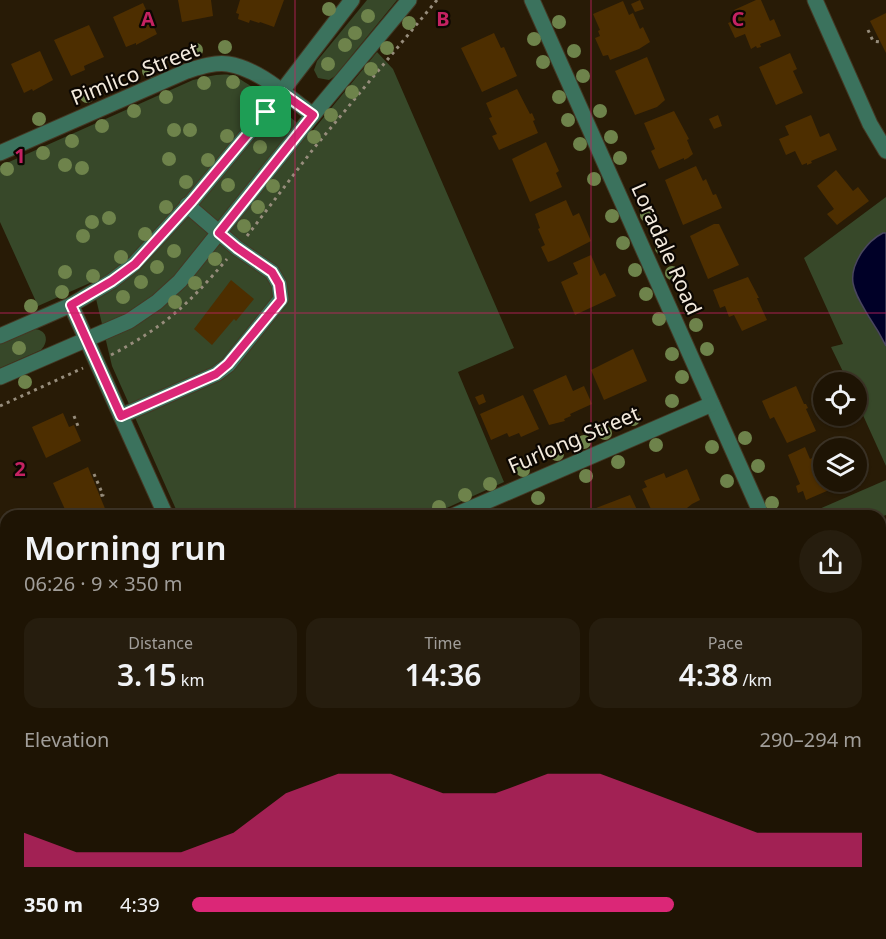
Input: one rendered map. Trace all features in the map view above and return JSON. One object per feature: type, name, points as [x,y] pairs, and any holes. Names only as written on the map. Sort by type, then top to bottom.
[{"type":"street","points":[[0,336],[71,305],[112,281],[135,264],[282,93],[352,0]]},
{"type":"street","points":[[0,377],[129,321],[158,302],[180,281],[409,0]]},
{"type":"street","name":"Loradale Road","points":[[532,0],[759,510]]},
{"type":"street","points":[[815,0],[870,123],[886,151]]},
{"type":"street","name":"Pimlico Street","points":[[0,153],[187,71],[212,64],[228,64],[250,71],[313,115]]},
{"type":"street","points":[[121,416],[216,374],[228,364],[281,300],[279,284],[272,272],[237,248],[187,205]]},
{"type":"street","points":[[71,305],[163,510]]},
{"type":"street","name":"Furlong Street","points":[[467,510],[712,404]]},
{"type":"path","points":[[242,242],[315,148],[437,0]]},
{"type":"path","points":[[868,30],[873,41],[880,42]]},
{"type":"path","points":[[0,406],[83,368]]},
{"type":"path","points":[[74,416],[78,426],[75,428]]},
{"type":"path","points":[[94,474],[103,495],[99,496]]},
{"type":"green space","points":[[367,0],[397,0],[335,76],[329,80],[318,78],[314,70],[317,61]]},
{"type":"green space","points":[[377,52],[393,69],[514,348],[458,372],[504,482],[442,510],[176,510],[112,366],[92,282],[38,306],[0,222],[0,166],[193,80],[211,76],[230,75],[237,78],[270,101],[310,134]]},
{"type":"green space","points":[[886,197],[886,233],[883,233],[858,299],[886,346],[886,466],[867,424],[867,372],[843,372],[831,347],[843,344],[804,258]]},
{"type":"green space","points":[[33,329],[44,333],[46,339],[41,350],[0,368],[0,343]]},
{"type":"green space","points":[[886,480],[886,510],[817,510],[858,492],[867,492],[867,488]]},
{"type":"water","points":[[886,233],[886,346],[859,301],[853,278],[862,252],[871,241]]},
{"type":"building","points":[[178,0],[211,0],[213,16],[182,22]]},
{"type":"building","points":[[240,0],[284,0],[274,27],[260,22],[250,20],[249,23],[238,19],[239,14],[236,13]]},
{"type":"building","points":[[640,0],[644,9],[635,12],[631,4]]},
{"type":"building","points":[[761,0],[770,21],[774,19],[781,36],[760,44],[761,47],[756,46],[751,49],[745,34],[735,38],[728,23],[738,19],[734,10]]},
{"type":"building","points":[[623,1],[629,15],[633,13],[640,29],[643,27],[650,42],[639,49],[610,60],[608,55],[603,56],[595,38],[600,36],[598,31],[600,30],[593,14]]},
{"type":"building","points":[[143,3],[157,34],[136,45],[136,43],[126,47],[113,17]]},
{"type":"building","points":[[886,13],[886,53],[870,21]]},
{"type":"building","points":[[89,25],[104,57],[84,66],[85,70],[71,76],[54,40]]},
{"type":"building","points":[[494,33],[501,48],[504,47],[517,76],[482,92],[461,48]]},
{"type":"building","points":[[40,51],[53,80],[33,91],[32,89],[24,93],[11,64]]},
{"type":"building","points":[[790,53],[797,69],[793,71],[803,93],[776,105],[759,67]]},
{"type":"building","points":[[647,57],[665,100],[657,107],[635,115],[615,71]]},
{"type":"building","points":[[517,89],[530,114],[532,113],[538,133],[499,150],[492,136],[497,134],[489,118],[492,117],[486,103]]},
{"type":"building","points":[[674,111],[689,139],[687,140],[693,154],[684,160],[684,158],[659,169],[651,151],[655,149],[644,123]]},
{"type":"building","points":[[718,115],[722,126],[714,129],[709,119]]},
{"type":"building","points":[[811,115],[820,137],[829,133],[837,150],[811,161],[812,163],[802,165],[795,151],[786,155],[779,139],[789,135],[785,126]]},
{"type":"building","points":[[546,142],[559,171],[556,173],[562,187],[530,202],[512,159]]},
{"type":"building","points":[[696,166],[703,181],[706,179],[713,195],[716,194],[722,208],[683,225],[665,180]]},
{"type":"building","points":[[836,170],[853,191],[858,187],[869,201],[837,225],[827,214],[834,209],[817,186]]},
{"type":"building","points":[[566,200],[573,216],[579,213],[591,241],[548,262],[541,247],[545,245],[535,214]]},
{"type":"building","points":[[714,224],[719,224],[739,265],[708,279],[690,236]]},
{"type":"building","points":[[591,255],[600,276],[605,273],[616,296],[575,315],[561,282],[578,274],[573,263]]},
{"type":"building","points":[[748,277],[767,320],[742,331],[734,315],[729,317],[725,306],[720,308],[713,290]]},
{"type":"building","points":[[231,280],[254,299],[212,345],[194,329]]},
{"type":"building","points":[[633,349],[647,381],[604,400],[591,370]]},
{"type":"building","points":[[566,375],[573,391],[584,386],[592,404],[570,414],[571,416],[564,419],[565,421],[549,425],[533,390]]},
{"type":"building","points":[[796,386],[808,408],[806,409],[816,431],[787,443],[774,417],[770,419],[762,401]]},
{"type":"building","points":[[483,394],[486,402],[479,405],[475,397]]},
{"type":"building","points":[[523,395],[539,429],[521,437],[519,433],[509,437],[507,433],[491,440],[480,414]]},
{"type":"building","points":[[63,413],[69,427],[74,425],[81,441],[46,458],[32,427]]},
{"type":"building","points":[[805,447],[810,459],[813,458],[813,492],[824,492],[806,500],[803,491],[798,493],[796,486],[800,484],[788,455]]},
{"type":"building","points":[[88,467],[106,510],[65,510],[53,483]]},
{"type":"building","points":[[687,469],[700,500],[687,508],[688,510],[651,510],[642,489],[647,487],[644,481],[664,473],[666,478]]},
{"type":"building","points":[[630,495],[637,510],[593,510]]},
{"type":"route","points":[[282,93],[313,115],[219,233],[272,272],[279,284],[281,300],[228,364],[216,374],[121,416],[71,305],[112,281],[135,264],[192,201],[266,112],[282,93]]}]
